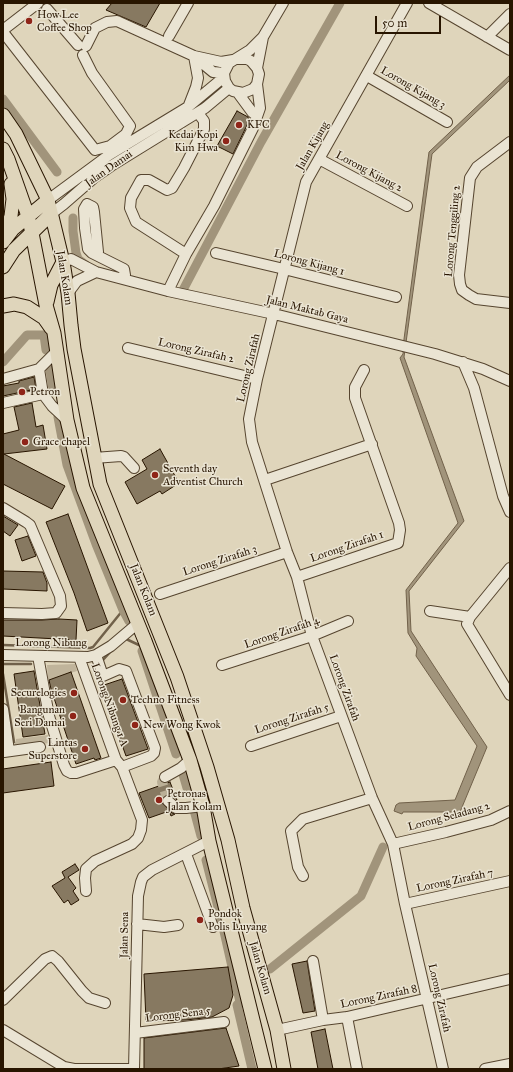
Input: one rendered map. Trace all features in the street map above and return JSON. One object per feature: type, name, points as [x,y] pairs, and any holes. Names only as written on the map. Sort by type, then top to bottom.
[{"type":"main road","name":"Jalan Kolam","points":[[3,115],[16,134],[48,200],[63,262],[74,349],[100,484],[177,677],[208,767],[243,908],[277,1030],[284,1069]]},
{"type":"main road","name":"Jalan Kolam","points":[[5,154],[28,216],[32,233],[46,305],[54,333],[67,420],[83,488],[145,641],[190,760],[203,806],[209,841],[265,1068]]},
{"type":"main road","points":[[3,232],[8,225],[11,216],[13,199],[5,154]]},
{"type":"main road","name":"Jalan Damai","points":[[3,242],[13,229],[48,200]]},
{"type":"main road","name":"Jalan Damai","points":[[3,267],[14,250],[51,214]]},
{"type":"main road","points":[[46,305],[51,285],[63,262]]},
{"type":"main road","points":[[3,306],[14,304],[27,307],[44,318],[54,333]]},
{"type":"main road","points":[[137,624],[144,608],[145,594]]},
{"type":"main road","points":[[209,841],[219,827],[222,819]]},
{"type":"main road","points":[[265,1068],[271,1038],[277,1030]]},
{"type":"street","points":[[38,3],[41,8],[50,6],[82,49],[92,73],[130,126],[126,134],[110,146],[95,150],[3,31],[38,3]]},
{"type":"street","points":[[169,36],[188,3]]},
{"type":"street","points":[[257,116],[234,90],[227,85],[224,75],[226,67],[250,50],[263,36],[284,3]]},
{"type":"street","name":"Jalan Kijang","points":[[274,314],[306,182],[407,3]]},
{"type":"street","points":[[429,3],[510,50]]},
{"type":"street","points":[[487,37],[510,14]]},
{"type":"street","points":[[82,49],[95,28],[107,22],[117,21],[194,56],[221,62],[236,59],[247,59],[257,68],[259,74],[257,84],[260,108],[248,140],[214,206],[186,254],[168,292]]},
{"type":"street","points":[[257,68],[263,36]]},
{"type":"street","points":[[194,56],[213,72],[224,75]]},
{"type":"street","points":[[188,107],[198,78],[194,56]]},
{"type":"street","name":"Jalan Damai","points":[[48,200],[109,155],[188,107],[224,75]]},
{"type":"street","name":"Lorong Kijang 3","points":[[367,76],[447,122]]},
{"type":"street","points":[[234,90],[248,92],[257,84]]},
{"type":"street","name":"Jalan Damai","points":[[51,214],[95,177],[111,166],[234,90]]},
{"type":"street","points":[[186,254],[136,222],[130,208],[131,198],[141,180],[149,180],[167,190],[172,188],[204,129],[204,121],[198,113]]},
{"type":"street","name":"Lorong Tenggiling 2","points":[[510,142],[477,167],[470,178],[459,275],[462,290],[476,299],[510,303]]},
{"type":"street","name":"Lorong Kijang 2","points":[[319,159],[407,206]]},
{"type":"street","name":"Lorong Kijang 1","points":[[216,253],[284,268],[396,297]]},
{"type":"street","points":[[94,254],[124,269],[125,274],[120,278]]},
{"type":"street","name":"Jalan Maktab Gaya","points":[[63,262],[71,259],[96,272],[168,292],[274,314],[435,354],[483,369],[510,381]]},
{"type":"street","points":[[68,293],[78,281],[96,272]]},
{"type":"street","name":"Lorong Zirafah","points":[[274,314],[257,378],[249,419],[252,442],[287,552],[297,576],[312,636],[372,798],[394,844],[405,904],[443,1069]]},
{"type":"street","name":"Lorong Zirafah 2","points":[[128,348],[257,378]]},
{"type":"street","points":[[3,379],[39,370],[57,351]]},
{"type":"street","points":[[463,362],[474,388],[503,496],[510,512]]},
{"type":"street","points":[[474,388],[477,378],[483,369]]},
{"type":"street","points":[[39,370],[43,394],[52,406],[67,420]]},
{"type":"street","name":"Lorong Zirafah 1","points":[[297,576],[398,542],[400,530],[399,523],[355,398],[355,387],[364,370]]},
{"type":"street","points":[[3,403],[43,394]]},
{"type":"street","points":[[265,480],[372,444]]},
{"type":"street","points":[[94,458],[121,456],[124,457],[134,468]]},
{"type":"street","points":[[3,508],[30,525],[60,596],[61,606],[56,613],[3,613]]},
{"type":"street","name":"Lorong Zirafah 3","points":[[160,594],[287,552]]},
{"type":"street","points":[[510,568],[470,618],[468,624],[510,695]]},
{"type":"street","points":[[430,611],[470,618]]},
{"type":"street","name":"Lorong Zirafah 4","points":[[222,665],[312,636],[348,621]]},
{"type":"street","name":"Lorong Nibung","points":[[3,655],[88,657],[111,646],[137,624]]},
{"type":"street","points":[[96,654],[103,676]]},
{"type":"street","name":"Lorong Nibung 1 A","points":[[38,656],[49,716],[64,765],[67,771],[71,773],[119,763],[79,657]]},
{"type":"street","points":[[86,890],[86,868],[95,861],[132,844],[138,838],[141,830],[142,820],[119,763],[151,756],[154,753],[155,748],[126,671],[119,669],[103,676],[87,680]]},
{"type":"street","points":[[3,709],[6,752],[40,747]]},
{"type":"street","name":"Lorong Zirafah 5","points":[[251,746],[341,716]]},
{"type":"street","points":[[165,777],[181,768],[190,760]]},
{"type":"street","points":[[303,876],[298,867],[291,831],[303,819],[372,798]]},
{"type":"street","points":[[168,801],[176,808],[203,806]]},
{"type":"street","name":"Lorong Seladang 2","points":[[394,844],[491,820],[510,811]]},
{"type":"street","name":"Jalan Sena","points":[[134,1069],[138,896],[141,882],[143,878],[152,870],[209,841]]},
{"type":"street","points":[[186,854],[213,927]]},
{"type":"street","name":"Lorong Zirafah 7","points":[[405,904],[510,881]]},
{"type":"street","points":[[138,924],[164,927],[178,925]]},
{"type":"street","points":[[3,1000],[45,959],[52,956],[89,998],[105,1003]]},
{"type":"street","points":[[313,961],[323,1020]]},
{"type":"street","name":"Lorong Zirafah 8","points":[[277,1030],[323,1020],[347,1017],[510,979]]},
{"type":"street","points":[[347,1017],[357,1069]]},
{"type":"street","name":"Lorong Sena 5","points":[[135,1033],[224,1022]]},
{"type":"street","points":[[3,1030],[64,1067],[74,1069],[129,1069]]},
{"type":"street","points":[[485,1069],[510,1064]]},
{"type":"shaded area","points":[[510,75],[510,80],[432,154],[404,357],[464,521],[409,591],[411,631],[487,747],[460,812],[403,812],[402,814],[394,811],[396,805],[399,803],[455,800],[477,746],[416,656],[417,648],[408,633],[406,590],[458,523],[400,358],[403,354],[429,152]]},
{"type":"shaded area","points":[[75,664],[77,671],[48,680],[47,665]]},
{"type":"shaded area","points":[[48,735],[49,743],[16,748],[15,746],[14,742],[16,742],[16,739]]},
{"type":"building","points":[[112,3],[160,3],[146,27],[106,10]]},
{"type":"building","points":[[237,111],[248,117],[249,121],[233,154],[217,146]]},
{"type":"building","points":[[34,377],[36,389],[3,396],[3,386],[19,383],[19,381]]},
{"type":"building","points":[[32,403],[36,427],[43,425],[47,449],[4,454],[65,486],[52,509],[3,484],[3,434],[19,430],[14,407]]},
{"type":"building","name":"Seventh day Adventist Church","points":[[160,449],[179,483],[162,494],[160,491],[137,504],[125,482],[147,469],[142,460]]},
{"type":"building","points":[[68,514],[108,623],[87,631],[74,593],[46,522]]},
{"type":"building","points":[[3,516],[18,525],[10,536],[3,531]]},
{"type":"building","points":[[28,536],[36,556],[22,561],[15,540]]},
{"type":"building","points":[[3,571],[43,572],[47,583],[47,591],[3,589]]},
{"type":"building","points":[[3,620],[77,620],[76,640],[3,636]]},
{"type":"building","points":[[34,671],[45,734],[23,737],[14,674]]},
{"type":"building","name":"Bangunan Seri Damai","points":[[71,672],[101,758],[95,760],[94,758],[76,764],[49,680]]},
{"type":"building","points":[[122,679],[148,749],[126,756],[101,686]]},
{"type":"building","points":[[51,762],[54,786],[3,793],[3,769]]},
{"type":"building","name":"Petronas Jalan Kolam","points":[[170,782],[177,800],[172,796],[166,795],[163,797],[162,803],[175,814],[171,816],[169,811],[149,818],[139,793]]},
{"type":"building","points":[[75,864],[79,870],[68,877],[76,888],[73,891],[79,900],[71,905],[68,900],[64,903],[52,886],[65,878],[62,872]]},
{"type":"building","points":[[307,961],[315,1011],[303,1013],[292,964]]},
{"type":"building","points":[[228,967],[233,995],[229,1008],[212,1017],[186,1020],[146,1021],[144,974]]},
{"type":"building","points":[[226,1028],[239,1066],[218,1069],[144,1069],[144,1038]]},
{"type":"building","points":[[325,1029],[333,1069],[318,1069],[311,1032]]},
{"type":"waterway","points":[[183,290],[261,142],[340,3]]},
{"type":"waterway","points":[[3,99],[57,172]]},
{"type":"waterway","points":[[73,218],[76,253],[78,259],[86,265]]},
{"type":"waterway","points":[[3,362],[27,335],[44,335],[46,350]]},
{"type":"waterway","points":[[50,370],[53,389]]},
{"type":"waterway","points":[[58,417],[67,465],[96,544],[129,621]]},
{"type":"waterway","points":[[3,645],[90,648],[93,647],[123,610]]},
{"type":"waterway","points":[[124,638],[141,646]]},
{"type":"waterway","points":[[103,660],[112,650]]},
{"type":"waterway","points":[[142,651],[176,754]]},
{"type":"waterway","points":[[3,664],[31,664]]},
{"type":"waterway","points":[[3,674],[14,742]]},
{"type":"waterway","points":[[182,771],[187,788]]},
{"type":"waterway","points":[[194,810],[201,836]]},
{"type":"waterway","points":[[270,969],[361,896],[383,847]]},
{"type":"waterway","points":[[206,860],[240,1002]]},
{"type":"waterway","points":[[242,1000],[237,1005],[252,1069]]},
{"type":"tunnel","points":[[165,777],[162,782],[168,801]]},
{"type":"place","name":"How Lee Coffee Shop","points":[[29,21]]},
{"type":"place","name":"KFC","points":[[239,125]]},
{"type":"place","name":"Kedai Kopi Kim Hwa","points":[[226,141]]},
{"type":"place","name":"Petron","points":[[22,392]]},
{"type":"place","name":"Grace chapel","points":[[25,442]]},
{"type":"place","name":"Seventh day Adventist Church","points":[[155,475]]},
{"type":"place","name":"Securelogies","points":[[74,693]]},
{"type":"place","name":"Techno Fitness","points":[[123,700]]},
{"type":"place","name":"Bangunan Seri Damai","points":[[73,716]]},
{"type":"place","name":"New Wong Kwok","points":[[135,725]]},
{"type":"place","name":"Lintas Superstore","points":[[85,749]]},
{"type":"place","name":"Petronas Jalan Kolam","points":[[159,800]]},
{"type":"place","name":"Pondok Polis Luyang","points":[[200,920]]}]
